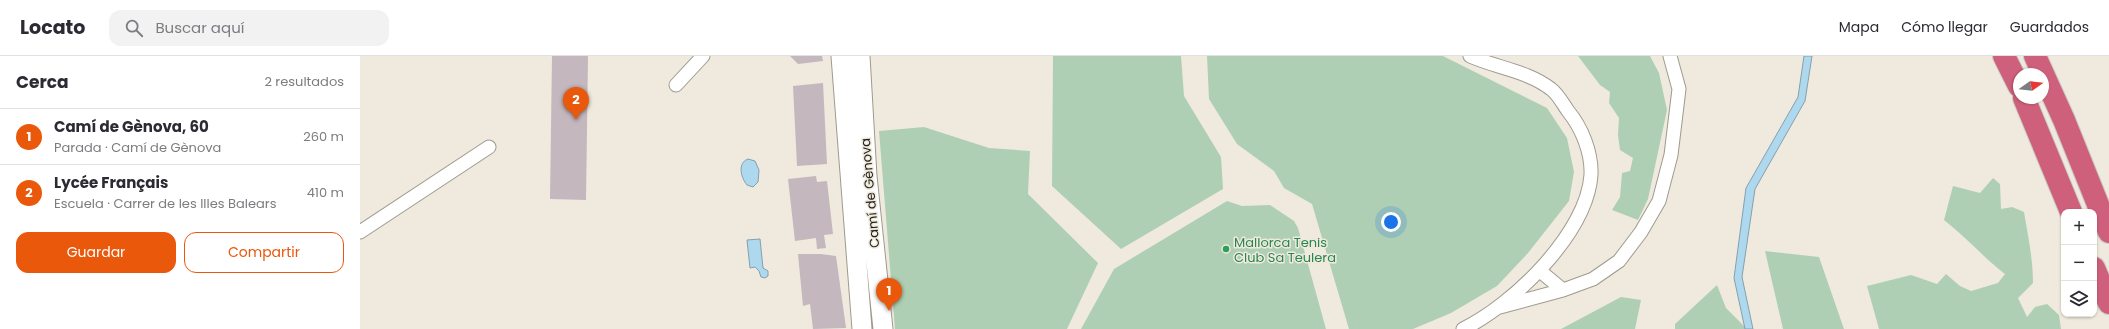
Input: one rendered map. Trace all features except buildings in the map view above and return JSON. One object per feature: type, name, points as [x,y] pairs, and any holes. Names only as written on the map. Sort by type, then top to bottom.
[{"type":"highway","points":[[2004,56],[2013,74]]},
{"type":"highway","points":[[2035,56],[2064,120],[2109,232]]},
{"type":"highway","points":[[2026,104],[2070,209]]},
{"type":"highway","points":[[2097,275],[2109,304]]},
{"type":"street","points":[[676,85],[703,56]]},
{"type":"street","name":"Camí de Gènova","points":[[841,56],[862,329]]},
{"type":"street","name":"Camí de Gènova","points":[[860,56],[867,176],[883,329]]},
{"type":"street","points":[[1463,329],[1496,308],[1540,271],[1572,228],[1581,211],[1587,194],[1591,174],[1588,154],[1579,125],[1553,90],[1535,79],[1470,56]]},
{"type":"street","points":[[1496,308],[1563,290],[1593,279],[1619,261],[1641,232],[1659,201],[1671,155],[1679,89],[1670,56]]},
{"type":"street","points":[[360,232],[489,147]]},
{"type":"street","points":[[1540,271],[1563,290]]},
{"type":"green space","points":[[1053,56],[1181,56],[1184,96],[1221,157],[1223,189],[1121,249],[1052,186]]},
{"type":"green space","points":[[1207,56],[1443,56],[1547,108],[1567,138],[1574,172],[1569,201],[1528,253],[1497,286],[1451,313],[1413,329],[1349,329],[1312,204],[1284,188],[1274,171],[1237,144],[1209,99]]},
{"type":"green space","points":[[1578,56],[1650,56],[1659,73],[1667,110],[1648,199],[1638,220],[1612,210],[1620,197],[1622,173],[1630,171],[1633,158],[1620,150],[1618,135],[1619,118],[1609,103],[1610,92],[1600,85]]},
{"type":"green space","points":[[924,127],[989,148],[1030,151],[1028,194],[1098,263],[1067,329],[895,329],[879,131]]},
{"type":"green space","points":[[1993,178],[2000,184],[2001,209],[2012,207],[2024,212],[2031,256],[2033,283],[2018,298],[2027,317],[2035,307],[2047,304],[2059,315],[2061,329],[1879,329],[1867,286],[1911,275],[1937,284],[1946,274],[1960,286],[1971,291],[1998,283],[2005,274],[1944,220],[1953,186],[1980,193]]},
{"type":"green space","name":"Mallorca Tenis Club Sa Teulera","points":[[1227,201],[1242,206],[1270,205],[1294,221],[1298,228],[1326,329],[1081,329],[1114,269]]},
{"type":"green space","points":[[1765,251],[1819,257],[1844,329],[1783,329]]},
{"type":"green space","points":[[1717,285],[1726,308],[1747,329],[1675,329],[1675,324]]},
{"type":"green space","points":[[1621,297],[1641,300],[1635,329],[1561,329]]},
{"type":"water","points":[[1804,56],[1812,56],[1805,101],[1755,189],[1742,277],[1753,329],[1745,329],[1734,278],[1746,188],[1798,97]]},
{"type":"water","points":[[748,159],[755,161],[759,170],[758,182],[753,187],[747,185],[743,179],[741,171],[742,164]]},
{"type":"water","points":[[760,239],[763,268],[768,271],[768,276],[765,278],[761,277],[759,271],[755,267],[750,268],[747,240]]},
{"type":"place","name":"Lycée Français","points":[[576,120]]},
{"type":"place","name":"Mallorca Tenis Club Sa Teulera","points":[[1226,249]]},
{"type":"place","name":"Camí de Gènova, 60","points":[[889,311]]}]
